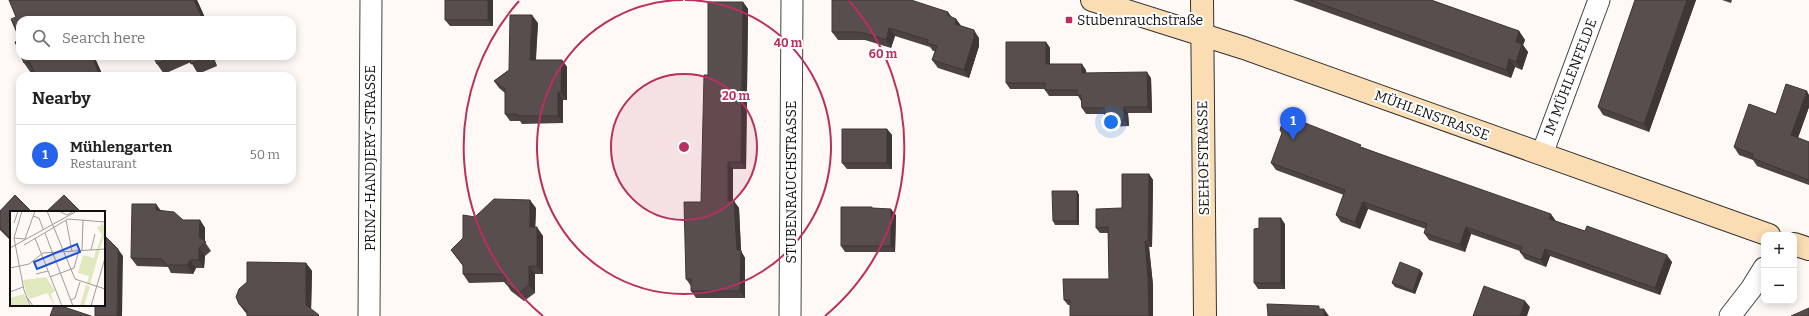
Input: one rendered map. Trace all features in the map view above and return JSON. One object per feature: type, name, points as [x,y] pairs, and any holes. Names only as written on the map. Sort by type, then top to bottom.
[{"type":"street","name":"PRINZ-HANDJERY-STRASSE","points":[[369,316],[371,0]]},
{"type":"street","name":"STUBENRAUCHSTRASSE","points":[[790,316],[792,0]]},
{"type":"street","name":"MÜHLENSTRASSE","points":[[1092,0],[1202,34],[1761,232]]},
{"type":"street","name":"SEEHOFSTRASSE","points":[[1202,0],[1205,316]]},
{"type":"street","name":"IM MÜHLENFELDE","points":[[1542,154],[1599,0]]},
{"type":"street","points":[[1797,245],[1809,249]]},
{"type":"street","points":[[1730,316],[1751,289],[1761,273]]},
{"type":"building","points":[[9,0],[194,0],[201,16],[16,16]]},
{"type":"building","points":[[445,0],[488,0],[488,20],[445,20]]},
{"type":"building","points":[[832,0],[911,0],[948,12],[947,15],[956,19],[955,24],[974,30],[974,38],[964,70],[932,60],[937,46],[927,43],[928,40],[889,28],[886,40],[860,32],[832,32]]},
{"type":"building","points":[[1310,0],[1431,0],[1519,31],[1516,42],[1522,44],[1516,62],[1509,59],[1506,70]]},
{"type":"building","points":[[1635,0],[1687,0],[1644,124],[1598,107]]},
{"type":"building","points":[[708,2],[743,2],[741,162],[728,162],[728,201],[734,201],[737,250],[741,250],[740,291],[691,291],[691,279],[686,279],[684,202],[701,202],[704,75],[708,75]]},
{"type":"building","points":[[510,15],[532,15],[530,60],[562,60],[561,92],[558,92],[558,116],[517,116],[517,114],[505,114],[505,89],[494,81],[509,70]]},
{"type":"building","points":[[16,17],[16,31],[11,19]]},
{"type":"building","points":[[1006,42],[1046,42],[1046,64],[1082,64],[1082,73],[1147,72],[1148,107],[1124,107],[1124,120],[1105,121],[1104,108],[1082,108],[1081,95],[1077,95],[1077,90],[1045,90],[1045,83],[1006,83]]},
{"type":"building","points":[[23,60],[94,60],[98,72],[34,72],[29,61],[24,63]]},
{"type":"building","points":[[155,60],[166,60],[157,64]]},
{"type":"building","points":[[190,60],[200,60],[191,64]]},
{"type":"building","points":[[1786,84],[1807,91],[1791,135],[1809,142],[1809,180],[1752,158],[1753,154],[1734,147],[1749,104],[1776,114]]},
{"type":"building","points":[[1290,117],[1361,145],[1360,147],[1551,214],[1549,219],[1585,231],[1587,226],[1667,255],[1655,288],[1545,249],[1541,260],[1520,252],[1522,247],[1466,227],[1460,245],[1424,233],[1427,224],[1363,202],[1355,222],[1336,215],[1345,190],[1271,163],[1282,133],[1280,130],[1283,120]]},
{"type":"building","points":[[842,129],[887,129],[887,163],[842,163]]},
{"type":"building","points":[[1122,174],[1149,174],[1148,241],[1145,241],[1149,316],[1070,316],[1070,300],[1064,300],[1063,279],[1109,279],[1108,227],[1096,228],[1096,209],[1122,208]]},
{"type":"building","points":[[1052,191],[1077,191],[1077,221],[1053,221]]},
{"type":"building","points":[[15,195],[31,211],[10,211],[10,238],[0,228],[0,211]]},
{"type":"building","points":[[64,195],[80,211],[47,211]]},
{"type":"building","points":[[494,199],[530,200],[530,227],[537,227],[537,266],[529,266],[529,285],[519,293],[505,283],[505,274],[463,274],[463,265],[451,250],[463,238],[463,215],[475,217]]},
{"type":"building","points":[[132,204],[156,204],[156,210],[174,212],[183,220],[200,220],[199,237],[206,242],[199,248],[199,260],[190,260],[187,265],[166,265],[162,259],[131,258]]},
{"type":"building","points":[[841,207],[872,207],[891,209],[891,246],[841,246]]},
{"type":"building","points":[[1259,218],[1281,218],[1281,283],[1254,283],[1254,229],[1259,228]]},
{"type":"building","points":[[105,236],[118,249],[117,316],[95,316],[95,306],[105,306]]},
{"type":"building","points":[[247,262],[306,263],[306,305],[319,315],[247,316],[247,311],[239,304],[236,297],[239,289],[247,282]]},
{"type":"building","points":[[1400,262],[1420,270],[1413,291],[1392,283]]},
{"type":"building","points":[[1484,286],[1525,301],[1520,316],[1473,316]]},
{"type":"building","points":[[1267,304],[1319,306],[1319,309],[1324,309],[1324,316],[1268,316]]},
{"type":"building","points":[[54,306],[61,306],[91,316],[50,316]]},
{"type":"building","points":[[1809,308],[1809,316],[1791,316]]},
{"type":"place","name":"Stubenrauchstraße","points":[[1069,20]]},
{"type":"place","name":"Mühlengarten","points":[[1293,140]]}]
